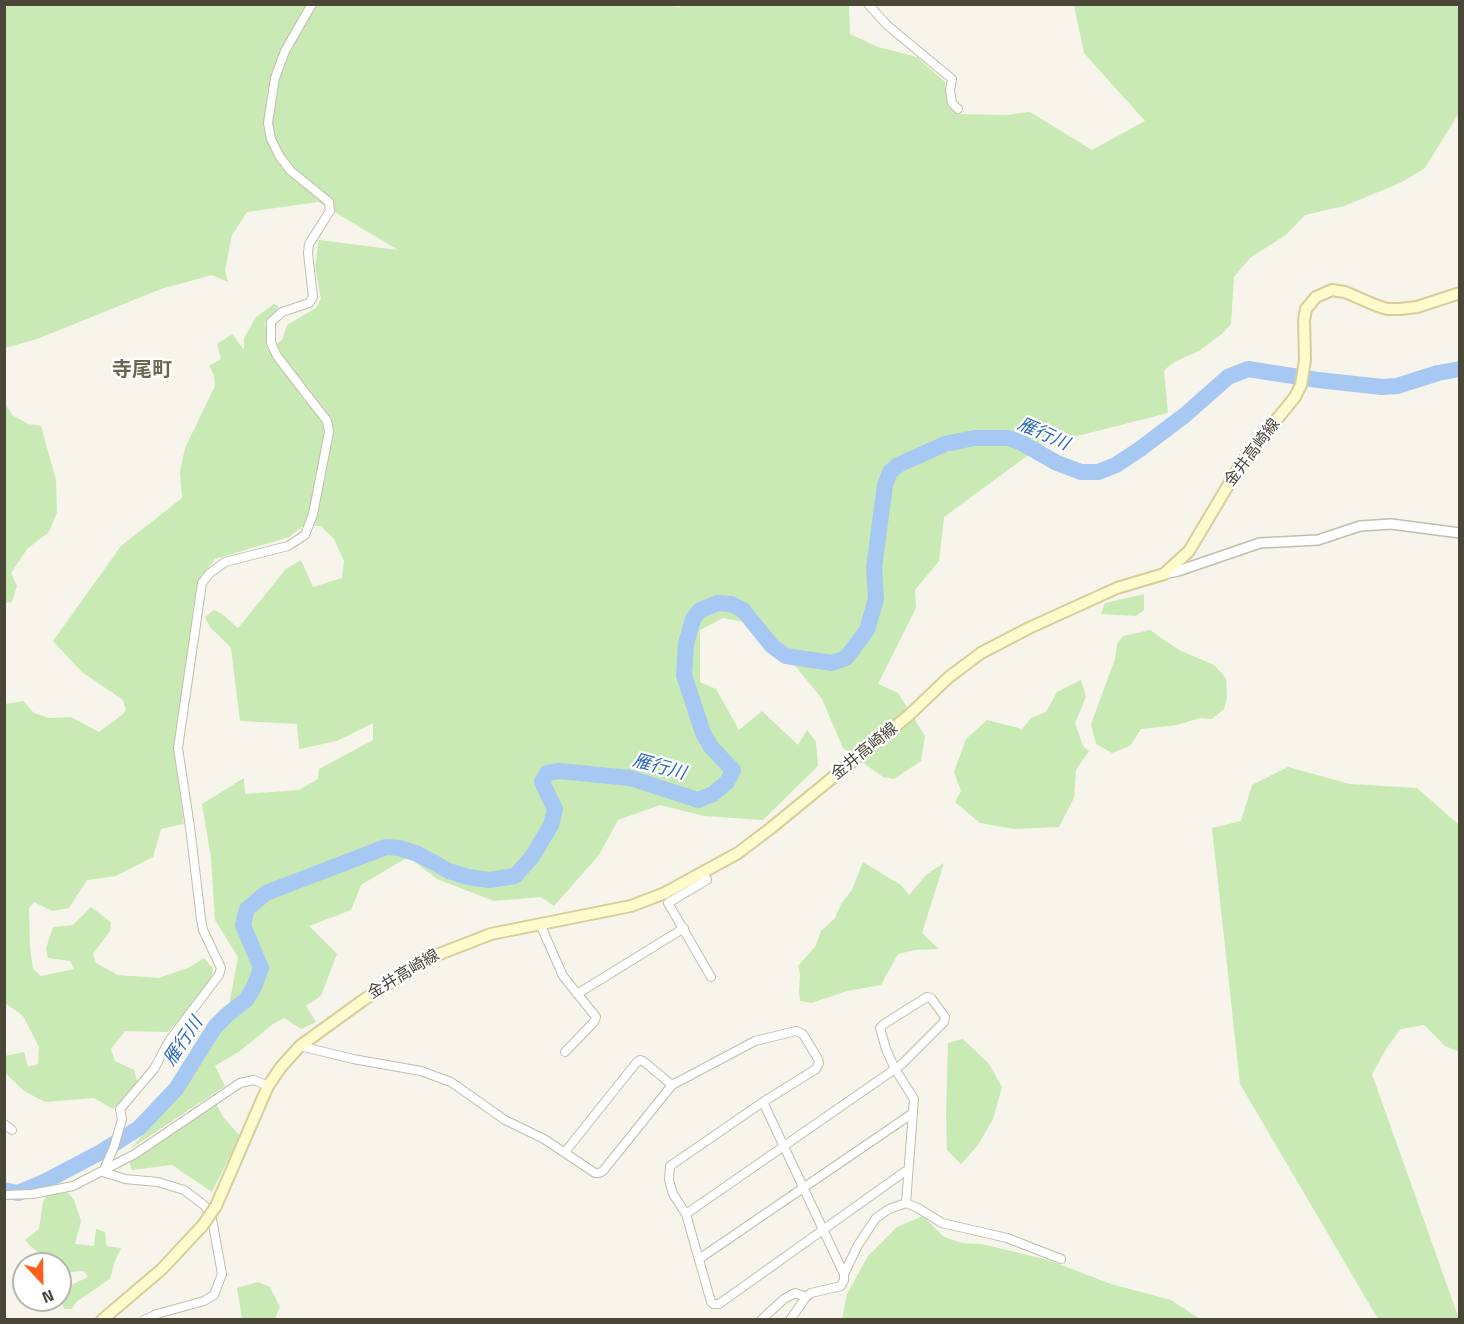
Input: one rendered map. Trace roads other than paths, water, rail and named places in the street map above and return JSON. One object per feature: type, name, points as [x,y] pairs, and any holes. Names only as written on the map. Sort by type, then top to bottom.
[{"type":"main road","name":"金井高崎線","points":[[102,1320],[162,1269],[203,1225],[216,1206],[268,1086],[300,1046],[423,960],[491,934],[631,906],[665,893],[738,852],[909,716],[949,677],[981,653],[1029,628],[1118,588],[1164,574],[1189,551],[1242,462],[1287,408],[1301,386],[1305,360],[1304,320],[1310,302],[1332,290],[1345,292],[1375,305],[1400,309],[1417,307],[1460,293]]},
{"type":"street","points":[[103,1172],[114,1147],[122,1119],[120,1109],[154,1069],[169,1041],[219,975],[221,968],[203,930],[178,748],[202,583],[210,573],[225,562],[288,546],[305,535],[313,514],[330,432],[327,421],[277,356],[271,343],[270,322],[282,312],[309,303],[313,297],[309,244],[330,211],[329,202],[291,171],[280,157],[271,139],[267,123],[278,69],[285,51],[312,4]]},
{"type":"street","points":[[868,4],[887,25],[952,79],[950,90],[952,103],[958,109]]},
{"type":"street","points":[[1164,574],[1260,543],[1318,540],[1360,526],[1392,524],[1460,533]]},
{"type":"street","points":[[704,872],[707,880],[668,903],[711,977]]},
{"type":"street","points":[[540,924],[563,976],[596,1017],[594,1022],[565,1052]]},
{"type":"street","points":[[577,993],[684,928]]},
{"type":"street","points":[[686,1214],[895,1069],[902,1065],[944,1022],[945,1017],[930,997],[924,998],[881,1026],[880,1031],[895,1069],[913,1095],[906,1203]]},
{"type":"street","points":[[300,1046],[353,1059],[421,1071],[451,1082],[505,1120],[544,1138],[596,1173],[603,1171],[672,1085],[755,1041],[796,1031],[803,1034],[818,1059],[818,1066],[670,1166],[669,1180],[673,1194],[686,1214],[711,1302],[716,1305],[907,1170]]},
{"type":"street","points":[[565,1152],[640,1060],[672,1085]]},
{"type":"street","points":[[4,1195],[32,1194],[73,1186],[135,1154],[240,1083],[254,1080],[268,1086]]},
{"type":"street","points":[[763,1102],[844,1274]]},
{"type":"street","points":[[699,1259],[913,1113]]},
{"type":"street","points":[[4,1124],[12,1130]]},
{"type":"street","points":[[103,1172],[125,1179],[158,1182],[184,1190],[205,1206],[212,1219],[222,1274],[214,1295],[144,1320]]},
{"type":"street","points":[[790,1320],[806,1297],[817,1291],[841,1286],[844,1274],[858,1245],[876,1218],[889,1209],[906,1203],[942,1223],[1007,1238],[1061,1259]]},
{"type":"street","points":[[761,1320],[784,1299],[795,1293],[806,1297]]},
{"type":"waterway","name":"雁行川","points":[[4,1190],[18,1193],[101,1152],[139,1128],[176,1089],[215,1027],[246,1000],[254,987],[261,968],[243,925],[247,909],[266,893],[386,847],[399,848],[418,854],[449,871],[468,877],[490,880],[515,876],[532,857],[551,825],[555,809],[542,782],[547,773],[559,771],[630,778],[698,800],[713,794],[727,782],[733,770],[711,747],[703,733],[684,675],[686,644],[693,619],[700,610],[718,603],[731,604],[743,610],[772,646],[786,656],[832,663],[846,658],[867,630],[876,599],[874,568],[885,485],[890,472],[898,465],[945,444],[974,438],[1008,438],[1020,442],[1057,463],[1081,472],[1098,472],[1116,465],[1140,449],[1185,415],[1228,377],[1248,369],[1382,387],[1397,386],[1438,373],[1460,369]]},
{"type":"district","name":"寺尾町","points":[[142,371]]}]
